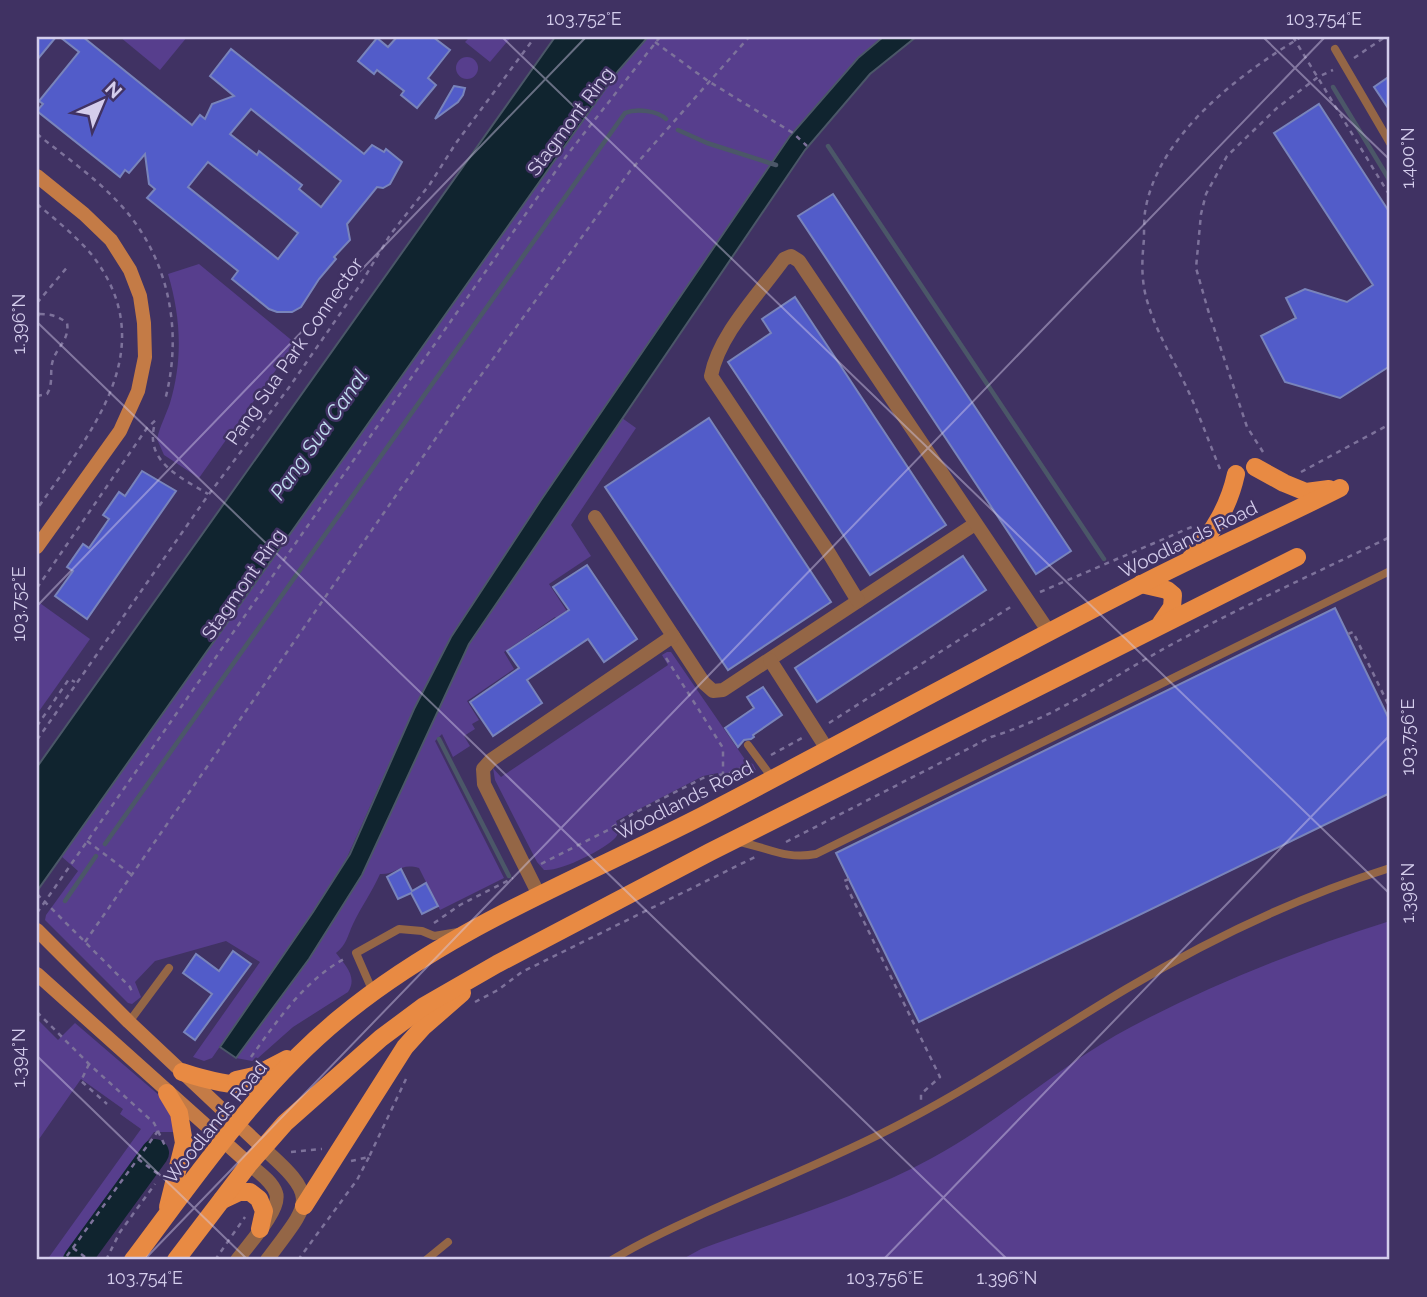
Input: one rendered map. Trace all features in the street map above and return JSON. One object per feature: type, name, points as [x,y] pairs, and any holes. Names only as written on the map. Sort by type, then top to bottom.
[{"type":"main road","name":"Woodlands Road","points":[[133,1260],[222,1141],[269,1085],[303,1051],[373,992],[471,930],[773,779],[1141,584],[1340,488],[1306,492],[1284,483],[1261,464]]},
{"type":"main road","points":[[1188,561],[1211,534],[1228,502],[1236,474]]},
{"type":"main road","points":[[176,1260],[263,1148],[326,1085],[424,1006],[497,964],[732,841],[1297,556]]},
{"type":"main road","points":[[1141,584],[1167,590],[1173,595],[1172,607],[1158,626]]},
{"type":"main road","points":[[304,1206],[405,1047],[423,1027],[497,964]]},
{"type":"main road","points":[[228,1082],[254,1076],[303,1051]]},
{"type":"main road","points":[[182,1072],[205,1079],[254,1087],[269,1085]]},
{"type":"main road","points":[[166,1217],[184,1143],[179,1113],[167,1093]]},
{"type":"main road","points":[[219,1202],[239,1192],[250,1192],[259,1199],[264,1212],[260,1229]]},
{"type":"street","points":[[37,176],[111,240],[130,270],[140,296],[145,357],[138,391],[120,431],[37,547]]},
{"type":"street","points":[[858,601],[711,376],[714,357],[724,340],[784,259],[791,256],[799,261],[1049,632]]},
{"type":"street","points":[[595,517],[704,683],[713,691],[723,690],[975,524]]},
{"type":"street","points":[[539,895],[484,784],[483,769],[491,760],[673,636]]},
{"type":"street","points":[[770,660],[827,749]]},
{"type":"street","points":[[37,930],[129,1023],[299,1184],[303,1191],[304,1206],[267,1260]]},
{"type":"street","points":[[37,974],[276,1191],[278,1202],[237,1260]]},
{"type":"lane","points":[[1335,50],[1390,143]]},
{"type":"lane","points":[[732,841],[800,858],[816,855],[1390,571]]},
{"type":"lane","points":[[748,745],[773,779]]},
{"type":"lane","points":[[612,1260],[675,1227],[820,1163],[913,1118],[1025,1053],[1128,988],[1241,926],[1308,896],[1390,868]]},
{"type":"lane","points":[[373,992],[356,953],[399,929],[422,931],[433,936],[471,930]]},
{"type":"lane","points":[[129,1023],[169,968]]},
{"type":"lane","points":[[426,1260],[448,1242]]},
{"type":"path","name":"Pang Sua Park Connector","points":[[37,740],[209,494],[290,386],[360,285],[390,235],[430,184],[456,143],[535,37]]},
{"type":"path","name":"Stagmont Ring","points":[[37,913],[567,155],[660,37]]},
{"type":"path","points":[[85,942],[468,393],[630,171],[748,37]]},
{"type":"path","points":[[1293,37],[1390,195]]},
{"type":"path","points":[[1261,464],[1196,268],[1201,214],[1206,194],[1227,156],[1277,108],[1318,77],[1343,65],[1385,37]]},
{"type":"path","points":[[655,41],[708,81],[793,133],[807,146]]},
{"type":"path","points":[[37,204],[69,232],[107,277],[118,303],[121,328],[120,360],[110,396],[96,425],[37,509]]},
{"type":"path","points":[[37,303],[69,265]]},
{"type":"path","points":[[37,319],[38,313],[59,317],[67,323],[68,330],[53,358],[52,387],[47,394],[37,396]]},
{"type":"path","points":[[37,588],[147,428],[158,418]]},
{"type":"path","points":[[1289,469],[1302,473],[1390,424]]},
{"type":"path","points":[[154,427],[151,439],[154,452],[163,464],[209,494]]},
{"type":"path","points":[[470,1004],[490,996],[522,972],[991,737],[1023,727],[1057,710],[1178,641],[1390,537]]},
{"type":"path","points":[[1348,634],[1353,632],[1390,708]]},
{"type":"path","points":[[659,646],[723,748],[723,775]]},
{"type":"path","points":[[1359,657],[1364,654]]},
{"type":"path","points":[[1369,678],[1374,675]]},
{"type":"path","name":"Pang Sua Park Connector","points":[[37,726],[69,679],[77,682]]},
{"type":"path","points":[[1379,699],[1384,696]]},
{"type":"path","points":[[87,841],[132,874]]},
{"type":"path","points":[[849,878],[844,881],[940,1077],[921,1094]]},
{"type":"path","points":[[37,895],[130,987],[141,1008]]},
{"type":"path","points":[[855,904],[860,901]]},
{"type":"path","points":[[866,925],[871,923]]},
{"type":"path","points":[[876,947],[881,944]]},
{"type":"path","points":[[249,1060],[297,998],[326,970],[356,953]]},
{"type":"path","points":[[887,970],[893,967]]},
{"type":"path","points":[[897,991],[903,988]]},
{"type":"path","points":[[909,1014],[915,1012]]},
{"type":"path","points":[[37,1014],[154,1124],[167,1153]]},
{"type":"path","points":[[89,1064],[81,1081],[107,1104]]},
{"type":"path","points":[[298,1260],[357,1180],[406,1079]]},
{"type":"path","points":[[64,1260],[159,1131]]},
{"type":"path","points":[[291,1152],[320,1148],[354,1162],[369,1157]]},
{"type":"path","points":[[139,1160],[161,1176]]},
{"type":"path","points":[[106,1260],[120,1232],[165,1169]]},
{"type":"path","points":[[74,1249],[88,1260]]},
{"type":"shaded area","points":[[120,37],[187,37],[160,70]]},
{"type":"shaded area","points":[[470,37],[511,37],[490,62],[465,42]]},
{"type":"shaded area","points":[[648,37],[883,37],[858,58],[790,136],[541,500],[451,637],[414,709],[344,864],[212,1058],[204,1061],[193,1057],[260,962],[226,941],[155,961],[135,982],[141,997],[132,1004],[128,1003],[45,920],[78,871],[61,856],[618,71]]},
{"type":"shaded area","points":[[467,57],[475,60],[478,68],[475,76],[467,79],[459,76],[456,68],[459,60]]},
{"type":"shaded area","points":[[199,264],[295,343],[199,478],[164,455],[157,439],[170,403],[179,354],[176,307],[168,274]]},
{"type":"shaded area","points":[[622,418],[636,428],[571,525],[591,556],[549,584],[574,622],[564,628],[555,617],[504,652],[514,669],[467,701],[479,720],[472,724],[475,729],[464,736],[470,746],[453,757],[442,734],[435,741],[504,878],[440,910],[419,868],[407,867],[380,874],[345,943],[336,953],[351,976],[348,992],[293,1027],[258,1058],[252,1061],[236,1058],[309,959],[362,875],[469,644]]},
{"type":"shaded area","points":[[37,601],[90,639],[37,714]]},
{"type":"shaded area","points":[[671,652],[746,761],[753,764],[756,770],[719,783],[718,773],[703,776],[616,821],[617,835],[603,848],[571,864],[544,870],[537,862],[495,780],[493,768],[501,777],[668,665],[662,655]]},
{"type":"shaded area","points":[[1390,921],[1390,1260],[681,1260],[701,1249],[848,1197],[905,1172],[983,1127],[1080,1058],[1131,1027],[1258,968]]},
{"type":"shaded area","points":[[37,1019],[58,1040],[75,1023],[160,1096],[168,1105],[177,1132],[154,1132],[145,1144],[150,1148],[68,1260],[47,1260],[141,1129],[120,1114],[123,1109],[81,1079],[37,1142]]},
{"type":"water","name":"Pang Sua Canal","points":[[555,37],[648,37],[618,71],[37,891],[37,767]]},
{"type":"water","points":[[883,37],[916,37],[870,74],[805,150],[469,644],[362,875],[309,959],[236,1058],[220,1047],[350,854],[414,709],[451,637],[541,500],[790,136],[858,58]]},
{"type":"building","points":[[37,37],[56,37],[37,60]]},
{"type":"building","points":[[60,37],[83,37],[192,125],[200,115],[205,119],[212,104],[234,96],[210,76],[231,49],[364,154],[372,145],[384,152],[386,149],[402,162],[390,184],[383,188],[377,187],[347,224],[350,240],[334,257],[336,259],[301,307],[292,312],[277,312],[269,309],[232,279],[238,271],[147,198],[155,189],[149,184],[145,154],[129,173],[125,170],[120,177],[37,111],[43,104],[39,101],[79,52]],"holes":[[[251,109],[341,181],[321,207],[299,189],[302,185],[259,151],[257,155],[230,134]],[[208,162],[298,233],[278,259],[188,187]]]},
{"type":"building","points":[[397,37],[433,37],[450,50],[428,78],[436,85],[417,108],[401,95],[404,91],[377,70],[374,74],[358,61],[377,38],[388,47]]},
{"type":"building","points":[[1390,76],[1390,111],[1374,87]]},
{"type":"building","points":[[454,86],[465,88],[463,95],[435,119]]},
{"type":"building","points":[[1319,104],[1390,213],[1390,366],[1340,398],[1285,382],[1261,336],[1296,318],[1286,298],[1305,289],[1347,302],[1373,285],[1274,133]]},
{"type":"building","points":[[833,194],[1071,551],[1036,574],[798,216]]},
{"type":"building","points":[[795,297],[946,525],[870,575],[728,362],[771,333],[762,319]]},
{"type":"building","points":[[709,418],[831,602],[728,670],[605,487]]},
{"type":"building","points":[[142,471],[176,491],[87,619],[55,596],[73,571],[67,567],[83,544],[89,548],[109,519],[103,515],[119,492],[125,496]]},
{"type":"building","points":[[963,556],[986,590],[817,702],[795,668]]},
{"type":"building","points":[[587,565],[637,639],[604,662],[588,639],[527,680],[542,703],[493,736],[470,702],[519,668],[507,651],[569,610],[553,587]]},
{"type":"building","points":[[1335,608],[1390,721],[1390,793],[919,1022],[836,853]]},
{"type":"building","points":[[763,687],[782,715],[751,739],[744,740],[738,747],[725,728],[754,708],[747,697]]},
{"type":"building","points":[[401,869],[412,891],[426,883],[438,906],[422,914],[411,893],[398,899],[387,877]]},
{"type":"building","points":[[233,951],[251,964],[195,1040],[184,1032],[212,994],[183,973],[196,954],[219,971]]},
{"type":"waterway","points":[[1333,87],[1390,181]]},
{"type":"waterway","points":[[105,844],[625,113],[647,111],[666,119]]},
{"type":"waterway","points":[[678,130],[707,143],[776,165]]},
{"type":"waterway","points":[[828,146],[1104,559]]},
{"type":"waterway","points":[[439,739],[509,876]]},
{"type":"waterway","points":[[65,901],[96,856]]},
{"type":"waterway","points":[[77,1260],[155,1153]]}]
